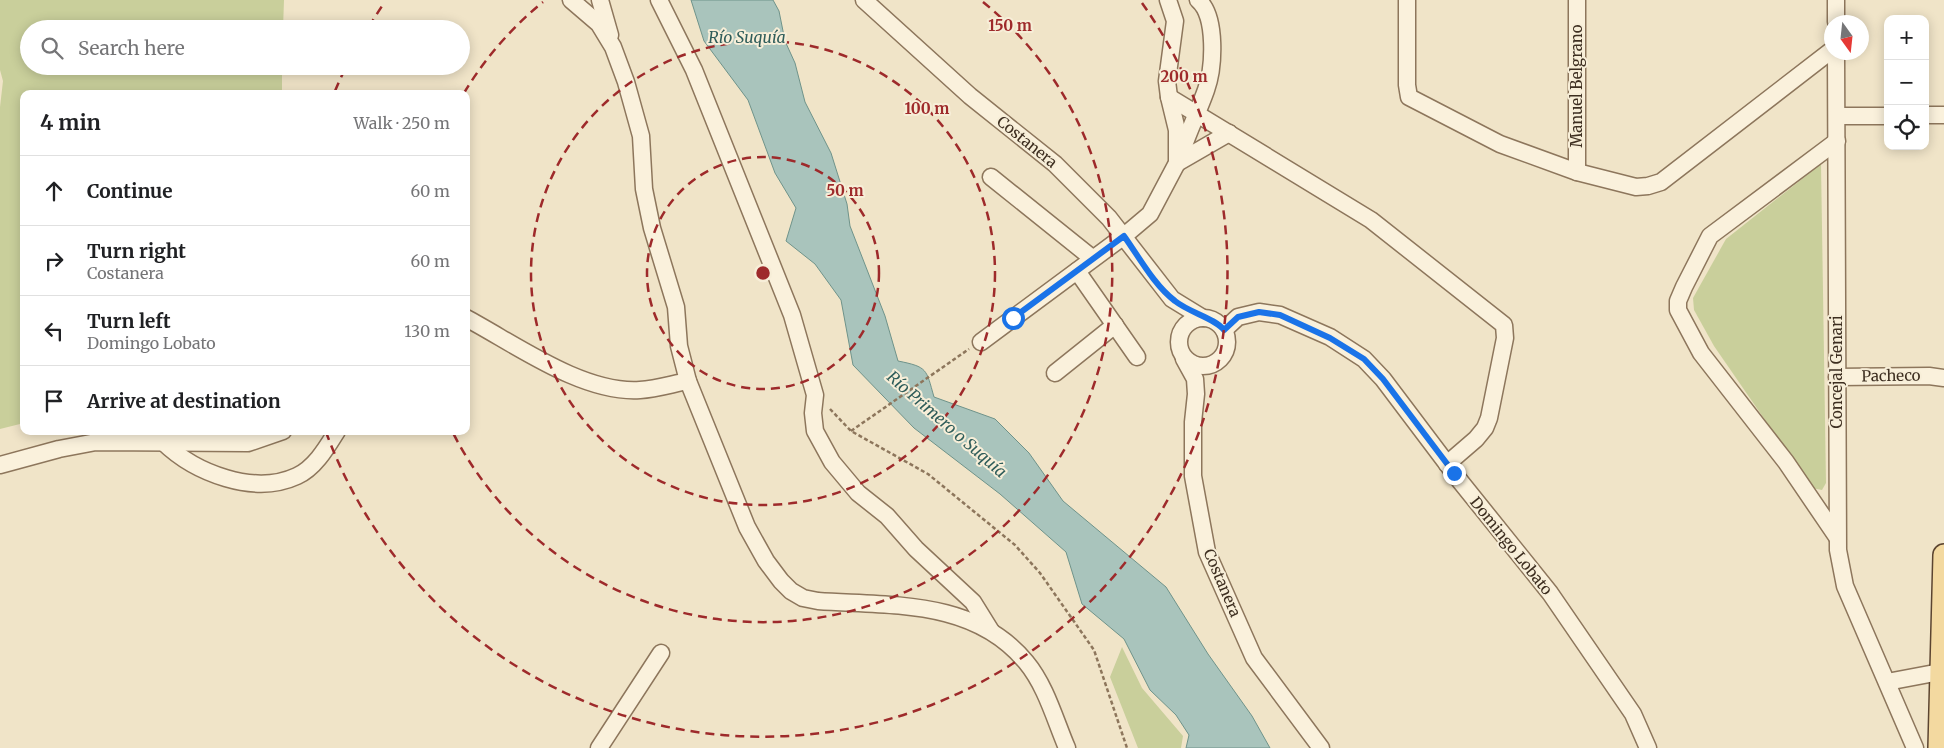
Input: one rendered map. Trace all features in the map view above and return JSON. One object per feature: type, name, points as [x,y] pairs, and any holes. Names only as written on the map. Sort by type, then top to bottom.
[{"type":"main road","points":[[1939,748],[1944,555]]},
{"type":"street","points":[[571,0],[599,24],[614,47]]},
{"type":"street","points":[[600,0],[635,112],[652,228],[676,307],[679,346],[688,381],[747,527],[772,572],[791,591],[803,598],[818,602],[919,606],[974,622],[991,631],[1015,651],[1031,669],[1046,698],[1067,748]]},
{"type":"street","points":[[659,0],[694,70],[792,315],[815,395],[815,431],[832,462],[858,493],[887,516],[916,549],[973,602],[991,631]]},
{"type":"street","name":"Costanera","points":[[864,0],[970,96],[1055,164],[1124,236],[1172,299],[1179,318],[1180,352],[1192,371],[1196,394],[1193,476],[1207,552],[1254,658],[1321,748]]},
{"type":"street","points":[[1168,0],[1175,21],[1168,97],[1177,130],[1177,163]]},
{"type":"street","points":[[981,342],[1124,236],[1150,214],[1177,163],[1207,88],[1212,50],[1210,23],[1202,4],[1198,0]]},
{"type":"street","points":[[1408,0],[1407,85],[1409,97],[1500,144],[1577,172],[1636,187],[1661,182],[1824,56]]},
{"type":"street","name":"Manuel Belgrano","points":[[1577,0],[1577,172]]},
{"type":"street","points":[[1836,0],[1836,15]]},
{"type":"street","name":"Concejal Genari","points":[[1836,60],[1838,537],[1846,586],[1915,748]]},
{"type":"street","points":[[1168,97],[1371,220],[1504,325],[1506,338],[1489,418],[1476,439],[1447,464]]},
{"type":"street","points":[[1929,115],[1944,114]]},
{"type":"street","points":[[1837,116],[1884,116]]},
{"type":"street","points":[[1177,163],[1229,134]]},
{"type":"street","points":[[1837,141],[1710,236],[1678,301],[1678,310],[1701,353],[1786,462],[1838,537]]},
{"type":"street","points":[[991,177],[1092,258]]},
{"type":"street","points":[[1077,271],[1137,358]]},
{"type":"street","name":"Costanera","points":[[1172,299],[1203,318],[1215,321],[1224,330],[1227,338],[1225,353],[1205,374],[1196,394]]},
{"type":"street","name":"Domingo Lobato","points":[[1224,330],[1238,317],[1259,312],[1280,315],[1330,338],[1364,359],[1383,379],[1447,464],[1550,593],[1633,714],[1648,748]]},
{"type":"street","points":[[1179,336],[1188,323],[1203,318]]},
{"type":"street","points":[[470,320],[577,379],[604,388],[639,390],[688,381]]},
{"type":"street","points":[[1055,373],[1115,325]]},
{"type":"street","points":[[1184,358],[1198,366],[1214,364]]},
{"type":"street","name":"Pacheco","points":[[1837,377],[1929,376],[1944,378]]},
{"type":"street","points":[[0,465],[59,449],[96,442],[248,443],[271,435]]},
{"type":"street","points":[[163,442],[178,456],[204,471],[241,481],[271,484],[298,476],[321,456],[334,435]]},
{"type":"street","points":[[600,748],[661,653]]},
{"type":"street","points":[[1888,682],[1940,672]]},
{"type":"path","points":[[852,431],[981,342]]},
{"type":"path","points":[[815,395],[852,431],[928,474],[1015,545],[1040,573],[1094,650],[1127,748]]},
{"type":"green space","points":[[0,0],[284,0],[283,20],[20,20],[20,75],[282,75],[282,90],[20,90],[20,424],[0,429],[0,107],[3,81],[0,70]]},
{"type":"green space","points":[[1821,164],[1826,483],[1822,490],[1812,488],[1714,346],[1694,310],[1693,298],[1726,239]]},
{"type":"green space","points":[[1122,647],[1142,688],[1183,736],[1181,748],[1138,748],[1110,677]]},
{"type":"water","name":"Río Suquía","points":[[691,0],[773,0],[779,11],[785,41],[795,63],[805,102],[831,153],[847,204],[850,226],[885,316],[898,361],[915,365],[924,371],[934,397],[995,419],[1029,453],[1063,501],[1166,587],[1208,654],[1252,716],[1270,748],[1186,748],[1189,735],[1176,715],[1150,690],[1124,639],[1082,604],[1066,552],[1000,494],[914,428],[853,365],[841,300],[815,264],[786,241],[796,208],[775,173],[748,100],[704,41]]},
{"type":"route","points":[[1013,318],[1124,236],[1172,299],[1188,311],[1215,321],[1224,330],[1238,317],[1259,312],[1280,315],[1330,338],[1364,359],[1383,379],[1454,473]]},
{"type":"water label","name":"Río Primero o Suquía","points":[[947,424]]}]
